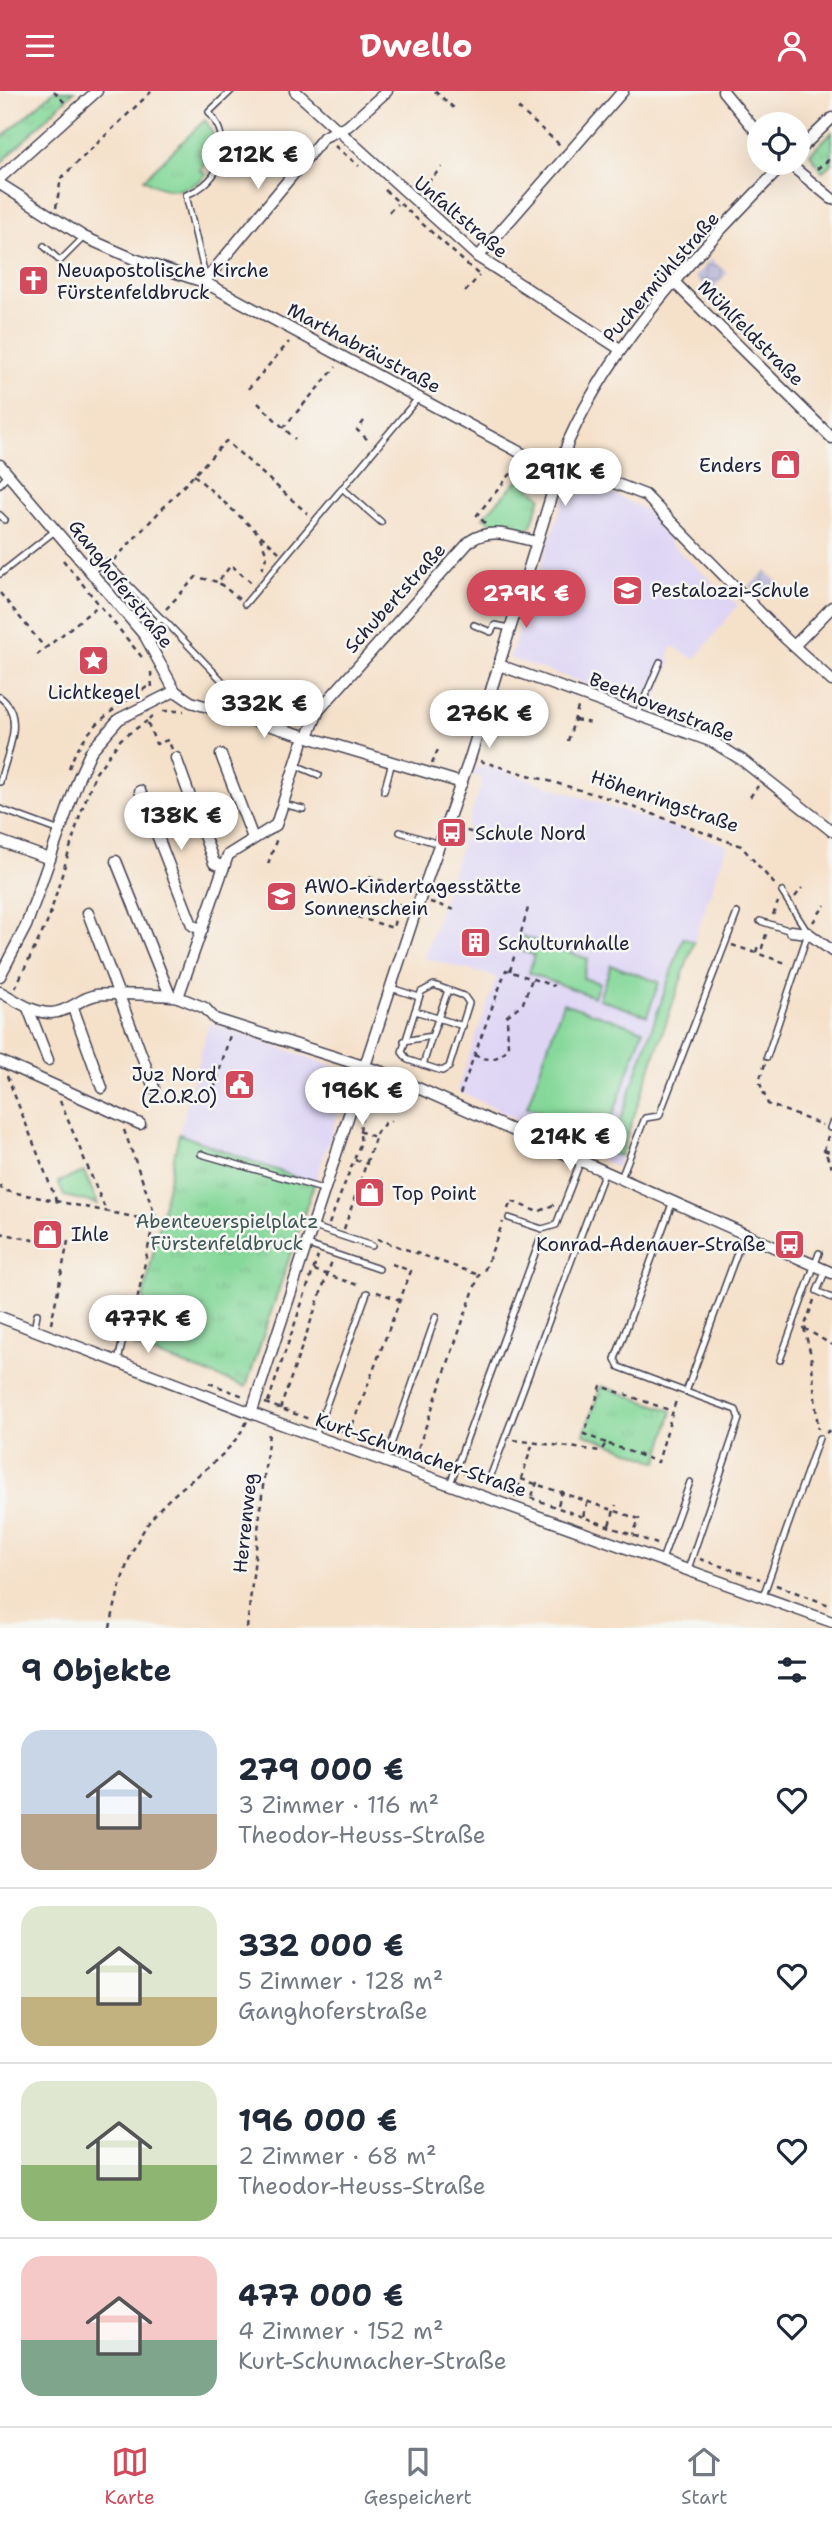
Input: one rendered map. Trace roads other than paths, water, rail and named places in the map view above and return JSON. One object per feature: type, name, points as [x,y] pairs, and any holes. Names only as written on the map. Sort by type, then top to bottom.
[{"type":"street","points":[[0,178],[97,91]]},
{"type":"street","name":"Unfaltstraße","points":[[295,91],[405,199],[478,257],[620,349]]},
{"type":"street","points":[[204,282],[324,137],[336,132],[387,91]]},
{"type":"street","points":[[478,257],[623,91]]},
{"type":"street","points":[[723,91],[747,120]]},
{"type":"street","points":[[810,139],[832,118]]},
{"type":"street","name":"Puchermühlstraße","points":[[254,1406],[415,913],[462,783],[537,542],[578,421],[620,349],[676,283],[776,175]]},
{"type":"street","points":[[802,175],[832,199]]},
{"type":"street","name":"Marthabräustraße","points":[[0,184],[84,237],[134,259],[204,282],[534,460],[562,464],[645,495],[832,681]]},
{"type":"street","name":"Mühlfeldstraße","points":[[676,283],[832,438]]},
{"type":"street","name":"Ganghoferstraße","points":[[0,465],[145,636],[175,691]]},
{"type":"street","name":"Schubertstraße","points":[[253,838],[276,825],[295,765],[319,709],[470,541],[479,534],[493,532],[537,542]]},
{"type":"street","points":[[794,646],[832,607]]},
{"type":"street","name":"Beethovenstraße","points":[[499,665],[713,742],[733,754],[832,831]]},
{"type":"street","points":[[0,976],[26,926],[91,751],[119,719],[175,691],[191,702],[249,718],[305,740],[462,783]]},
{"type":"street","points":[[173,995],[202,930],[228,855],[253,838],[221,755]]},
{"type":"street","points":[[176,758],[214,863],[224,867]]},
{"type":"street","points":[[140,791],[192,925],[202,930]]},
{"type":"street","points":[[0,841],[50,859]]},
{"type":"street","points":[[116,861],[173,995]]},
{"type":"street","points":[[88,913],[155,1088]]},
{"type":"street","points":[[792,931],[810,929],[832,951]]},
{"type":"street","points":[[5,995],[28,1008],[50,1013],[73,1008],[94,995],[173,995],[205,1008],[215,1019],[366,1065],[829,1271]]},
{"type":"street","points":[[28,1008],[48,1060]]},
{"type":"street","points":[[73,1008],[102,1087]]},
{"type":"street","points":[[0,1061],[140,1124]]},
{"type":"street","name":"Kurt-Schumacher-Straße","points":[[0,1317],[118,1361],[254,1406],[270,1420],[832,1622]]},
{"type":"lane","points":[[204,282],[204,263],[186,195],[209,183],[220,166],[223,140],[209,112],[231,91]]},
{"type":"lane","points":[[44,246],[60,261],[84,237]]},
{"type":"lane","points":[[245,604],[419,397]]},
{"type":"lane","points":[[0,484],[9,474]]},
{"type":"lane","points":[[342,488],[381,522]]},
{"type":"lane","points":[[0,574],[56,530]]},
{"type":"lane","points":[[89,571],[106,562],[110,565],[231,690],[234,701],[229,712]]},
{"type":"lane","points":[[145,636],[161,618]]},
{"type":"lane","points":[[474,625],[491,632],[495,625],[510,628]]},
{"type":"lane","points":[[638,713],[660,662]]},
{"type":"lane","points":[[0,697],[10,704],[16,719],[2,761],[0,782]]},
{"type":"lane","points":[[384,791],[392,762]]},
{"type":"lane","points":[[295,765],[318,775]]},
{"type":"lane","points":[[283,804],[303,809]]},
{"type":"lane","points":[[0,809],[60,831]]},
{"type":"lane","points":[[400,832],[439,844]]},
{"type":"lane","points":[[767,1057],[810,929],[782,892]]},
{"type":"lane","points":[[398,907],[415,913]]},
{"type":"lane","points":[[621,1178],[645,1118],[659,1116],[737,913]]},
{"type":"lane","points":[[760,921],[792,931]]},
{"type":"lane","points":[[431,985],[448,990],[468,999],[469,1007],[449,1067],[438,1071],[403,1056],[404,1041],[424,989],[431,985]]},
{"type":"lane","points":[[391,988],[419,997]]},
{"type":"lane","points":[[423,1065],[448,990]]},
{"type":"lane","points":[[415,1011],[463,1026]]},
{"type":"lane","points":[[404,1041],[432,1036]]},
{"type":"lane","points":[[201,1154],[326,1190]]},
{"type":"lane","points":[[509,1218],[542,1229],[556,1226],[581,1160]]},
{"type":"lane","points":[[491,1475],[604,1171]]},
{"type":"lane","points":[[673,1201],[615,1359],[619,1367],[736,1410],[739,1419],[688,1569]]},
{"type":"lane","points":[[314,1227],[372,1246]]},
{"type":"lane","points":[[683,1391],[744,1233]]},
{"type":"lane","points":[[450,1483],[540,1240]]},
{"type":"lane","points":[[308,1245],[379,1269]]},
{"type":"lane","points":[[780,1360],[819,1252]]},
{"type":"lane","points":[[829,1271],[817,1291],[832,1298]]},
{"type":"lane","points":[[315,1436],[365,1290]]},
{"type":"lane","points":[[34,1330],[37,1314]]},
{"type":"lane","points":[[385,1462],[436,1316]]},
{"type":"lane","points":[[118,1361],[127,1337]]},
{"type":"lane","points":[[763,1596],[819,1438]]},
{"type":"lane","points":[[662,1560],[690,1482]]},
{"type":"place","name":"Neuapostolische Kirche Fürstenfeldbruck","points":[[34,281]]},
{"type":"place","name":"Enders","points":[[785,465]]},
{"type":"place","name":"Pestalozzi-Schule","points":[[628,590]]},
{"type":"place","name":"Lichtkegel","points":[[94,661]]},
{"type":"place","name":"Schule Nord","points":[[452,833]]},
{"type":"place","name":"AWO-Kindertagesstätte Sonnenschein","points":[[281,897]]},
{"type":"place","name":"Schulturnhalle","points":[[475,943]]},
{"type":"place","name":"Juz Nord (Z.O.R.O)","points":[[240,1085]]},
{"type":"place","name":"Top Point","points":[[369,1193]]},
{"type":"place","name":"Ihle","points":[[48,1234]]},
{"type":"place","name":"Konrad-Adenauer-Straße","points":[[789,1244]]},
{"type":"park label","name":"Abenteuerspielplatz Fürstenfeldbruck","points":[[227,1232]]}]
